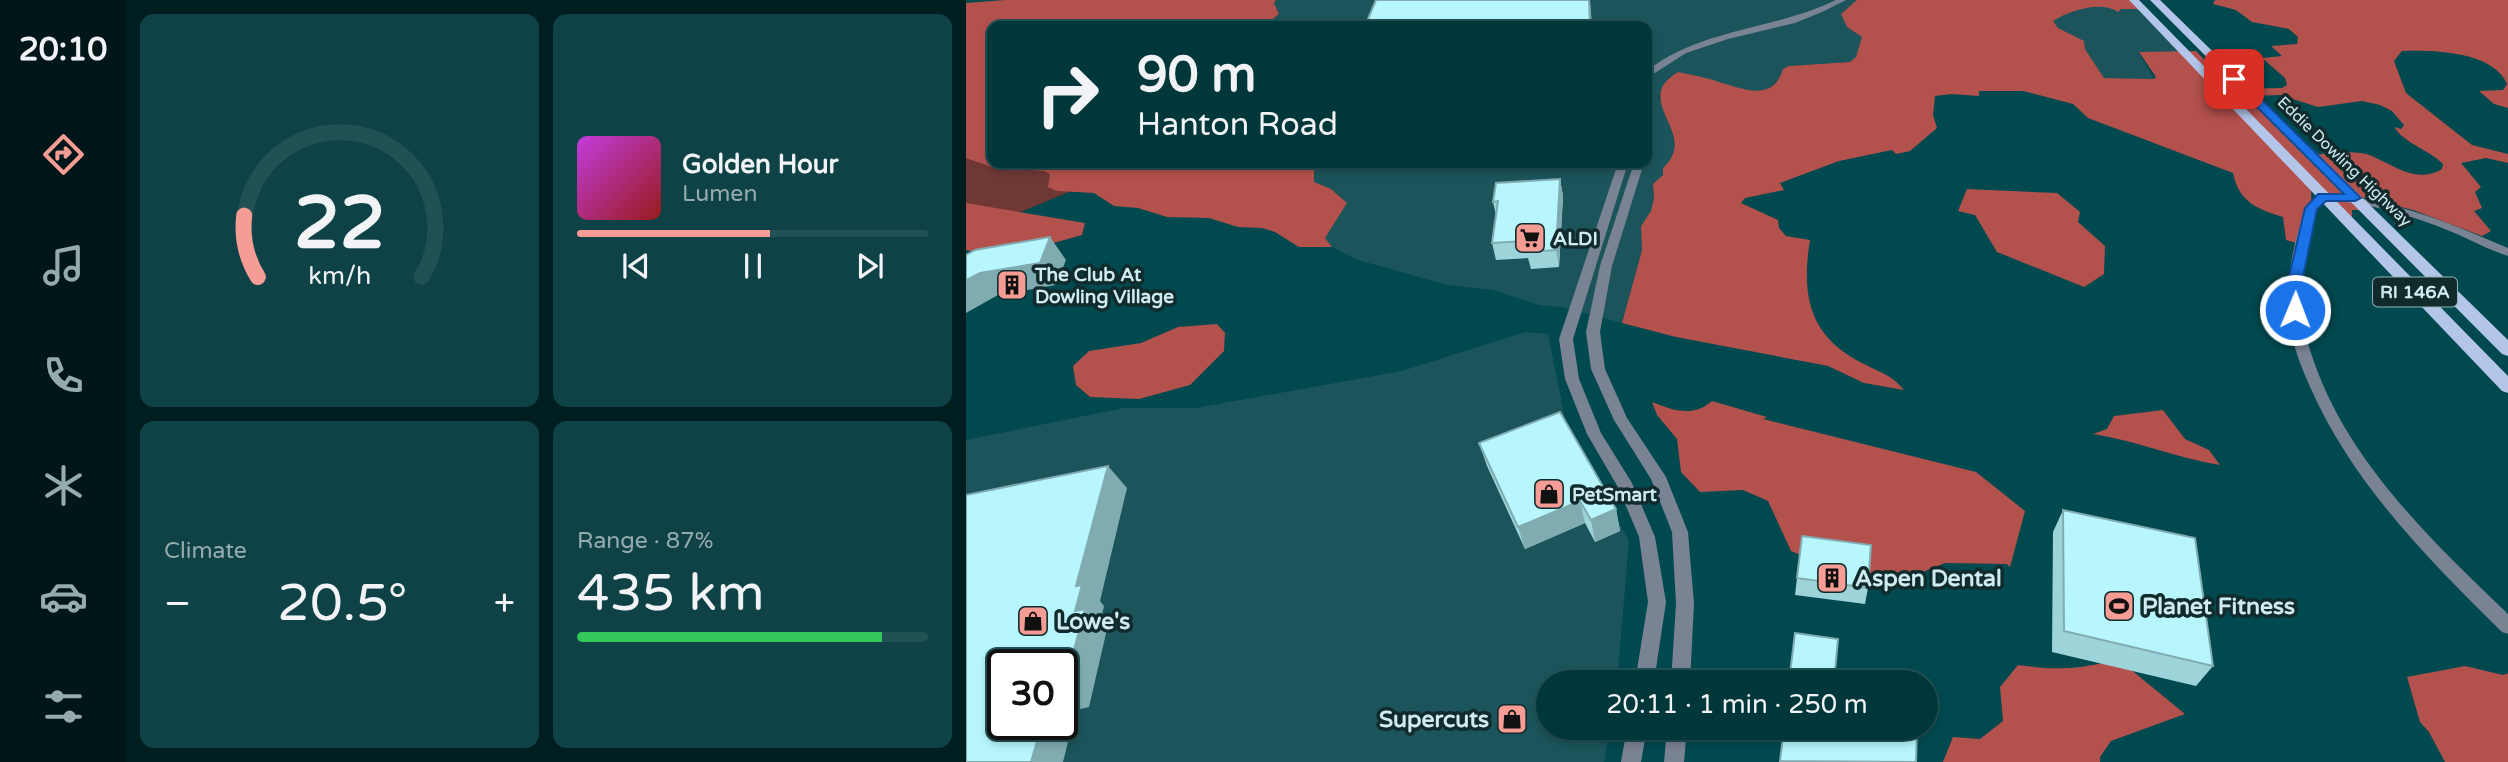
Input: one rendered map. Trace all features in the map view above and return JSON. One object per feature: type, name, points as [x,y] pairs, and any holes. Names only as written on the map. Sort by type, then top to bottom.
[{"type":"main road","name":"Eddie Dowling Highway","points":[[2134,0],[2508,387]]},
{"type":"main road","name":"Eddie Dowling Highway","points":[[2155,0],[2508,350]]},
{"type":"street","points":[[1652,64],[1718,36],[1804,14],[1832,0]]},
{"type":"street","points":[[1652,70],[1658,64],[1721,39],[1812,15],[1842,0]]},
{"type":"street","points":[[1621,168],[1566,339],[1572,379],[1594,434],[1626,487],[1647,537],[1657,602],[1646,670]]},
{"type":"street","points":[[1637,168],[1606,266],[1593,332],[1598,369],[1621,420],[1658,477],[1680,532],[1685,604],[1682,670]]},
{"type":"street","points":[[2508,252],[2433,219],[2355,198],[2323,197],[2311,208],[2296,277],[2296,327],[2314,383],[2345,440],[2383,494],[2421,538],[2508,626]]},
{"type":"street","points":[[1631,762],[1635,740]]},
{"type":"street","points":[[1674,762],[1676,740]]},
{"type":"shaded area","points":[[1005,0],[1276,0],[1274,3],[1279,14],[1270,21],[987,21],[987,165],[966,158],[966,3]]},
{"type":"shaded area","points":[[1276,0],[1857,0],[1851,7],[1847,27],[1862,37],[1862,44],[1856,57],[1850,62],[1790,66],[1769,89],[1762,91],[1746,92],[1678,72],[1668,78],[1658,96],[1671,126],[1675,149],[1671,161],[1663,168],[1663,175],[1653,184],[1652,211],[1641,225],[1642,250],[1622,323],[1562,307],[1539,305],[1493,290],[1447,285],[1358,260],[1332,247],[1324,239],[1347,203],[1331,189],[1314,182],[1312,168],[1652,168],[1652,21],[1270,21],[1279,14],[1274,3]]},
{"type":"shaded area","points":[[1857,0],[2136,0],[2144,9],[2121,9],[2118,12],[2094,7],[2053,21],[2058,28],[2084,41],[2085,49],[2104,78],[2154,79],[2156,77],[2139,52],[2196,51],[2232,89],[2282,88],[2287,85],[2285,78],[2262,58],[2282,56],[2271,46],[2297,44],[2298,37],[2289,29],[2252,22],[2236,10],[2213,4],[2215,0],[2508,0],[2508,108],[2494,104],[2479,91],[2503,90],[2507,84],[2500,73],[2476,59],[2445,52],[2402,51],[2394,61],[2406,93],[2472,145],[2508,154],[2508,163],[2486,158],[2461,163],[2481,187],[2475,192],[2482,208],[2474,211],[2491,231],[2482,236],[2413,210],[2360,197],[2365,210],[2352,210],[2352,224],[2311,188],[2312,224],[2306,246],[2286,240],[2283,217],[2250,203],[2240,191],[2233,173],[2088,118],[2073,104],[2023,91],[1979,91],[1979,96],[1935,96],[1933,115],[1937,128],[1910,151],[1896,154],[1892,150],[1839,161],[1780,183],[1784,190],[1745,198],[1741,203],[1778,220],[1779,228],[1786,236],[1810,240],[1807,260],[1809,297],[1820,328],[1846,353],[1891,378],[1904,390],[1864,383],[1828,366],[1676,337],[1622,323],[1642,250],[1641,226],[1651,211],[1654,198],[1653,184],[1663,175],[1663,168],[1673,155],[1672,130],[1660,94],[1665,83],[1678,72],[1758,91],[1773,86],[1783,69],[1789,66],[1850,62],[1856,57],[1862,37],[1847,27],[1841,14]],"holes":[[[2280,95],[2318,107],[2362,101],[2380,105],[2392,111],[2404,125],[2401,129],[2394,127],[2399,133],[2443,164],[2442,169],[2423,175],[2406,172],[2366,154],[2342,152],[2312,155],[2253,96]]]},
{"type":"shaded area","points":[[2097,6],[2144,9],[2185,51],[2139,53],[2154,79],[2104,78],[2085,49],[2083,41],[2058,28],[2053,21],[2072,8]]},
{"type":"shaded area","points":[[966,53],[987,142],[987,168],[1126,168],[966,235]]},
{"type":"shaded area","points":[[1005,168],[1314,168],[1314,182],[1331,189],[1347,203],[1325,238],[1332,247],[1299,247],[1275,232],[1262,228],[1238,227],[1209,218],[1167,217],[1138,208],[1114,206],[1094,193],[1057,191],[1048,187],[1050,174],[1044,171]]},
{"type":"shaded area","points":[[1967,189],[2057,193],[2080,212],[2078,222],[2105,246],[2104,274],[2084,287],[1997,252],[1975,215],[1958,211]]},
{"type":"shaded area","points":[[966,203],[1085,223],[1082,235],[1000,258],[966,250]]},
{"type":"shaded area","points":[[1217,324],[1225,333],[1224,351],[1190,385],[1139,399],[1090,397],[1076,385],[1073,366],[1089,351],[1141,343],[1178,327]]},
{"type":"shaded area","points":[[1525,332],[1548,334],[1567,428],[1629,541],[1618,670],[1536,670],[1536,740],[1608,740],[1604,762],[966,762],[966,440],[1124,408],[1196,408],[1402,371]]},
{"type":"shaded area","points":[[1712,401],[1767,417],[1763,419],[1976,472],[2025,511],[2010,567],[2007,564],[1945,563],[1908,578],[1849,575],[1791,551],[1768,501],[1743,490],[1700,492],[1681,472],[1677,439],[1657,415],[1652,402],[1675,410],[1690,411]]},
{"type":"shaded area","points":[[2163,410],[2185,439],[2209,450],[2220,465],[2093,434],[2107,429],[2114,416]]},
{"type":"shaded area","points":[[2118,659],[2185,714],[2111,741],[2100,757],[2100,762],[1943,762],[1953,737],[1980,739],[2003,721],[2000,687],[2018,665],[2068,668]]},
{"type":"shaded area","points":[[2465,666],[2503,675],[2508,673],[2508,762],[2445,762],[2429,732],[2420,722],[2407,677]]},
{"type":"building","points":[[1376,0],[1589,0],[1590,21],[1367,21]]},
{"type":"building","name":"ALDI","points":[[1560,179],[1556,250],[1527,252],[1528,241],[1492,243],[1498,201],[1493,202],[1496,183]]},
{"type":"building","points":[[1050,237],[1040,263],[980,273],[966,280],[966,255],[975,250]]},
{"type":"building","name":"PetSmart","points":[[1560,412],[1616,509],[1591,520],[1580,501],[1518,527],[1479,443]]},
{"type":"building","name":"Lowe's","points":[[1108,466],[1076,586],[1082,585],[1075,611],[1085,609],[1074,649],[987,649],[987,740],[1037,740],[1031,762],[966,762],[966,495]]},
{"type":"building","name":"Planet Fitness","points":[[2063,510],[2195,538],[2213,666],[2064,631]]},
{"type":"building","points":[[1802,536],[1871,545],[1868,588],[1797,578]]},
{"type":"building","points":[[1795,633],[1838,639],[1835,670],[1790,670]]},
{"type":"building","points":[[1783,740],[1917,740],[1916,762],[1780,761]]},
{"type":"place","name":"ALDI","points":[[1530,238]]},
{"type":"place","name":"The Club At Dowling Village","points":[[1012,285]]},
{"type":"place","name":"PetSmart","points":[[1549,494]]},
{"type":"place","name":"Aspen Dental","points":[[1832,578]]},
{"type":"place","name":"Planet Fitness","points":[[2119,606]]},
{"type":"place","name":"Lowe's","points":[[1033,621]]},
{"type":"place","name":"Supercuts","points":[[1512,719]]},
{"type":"route","points":[[2234,79],[2355,198],[2323,197],[2311,208],[2296,277],[2295,310]]}]
